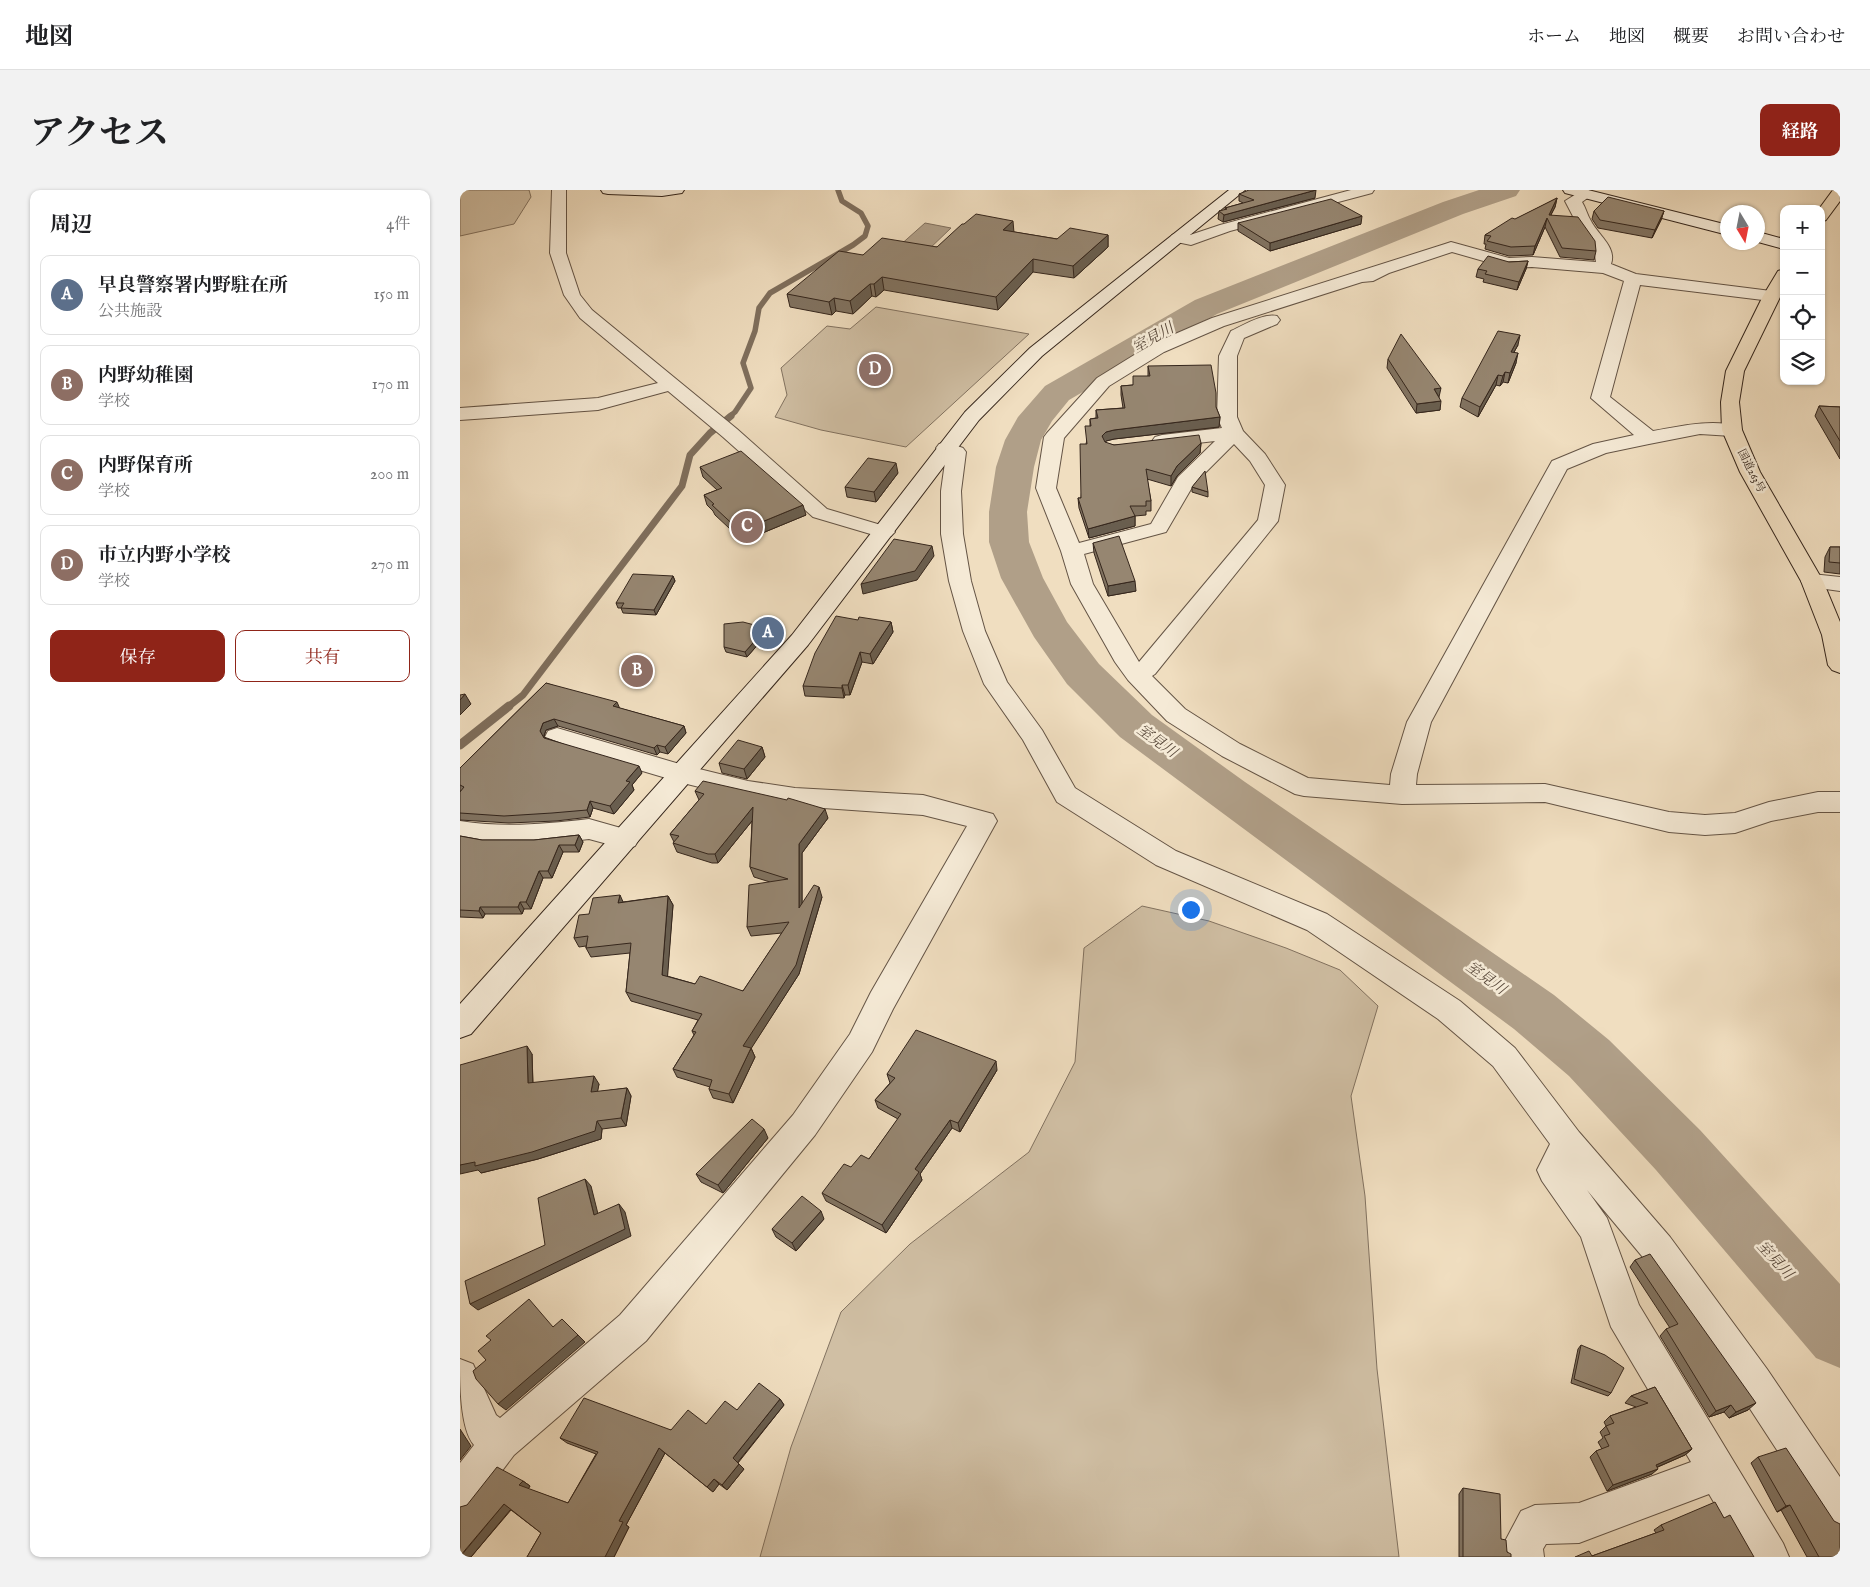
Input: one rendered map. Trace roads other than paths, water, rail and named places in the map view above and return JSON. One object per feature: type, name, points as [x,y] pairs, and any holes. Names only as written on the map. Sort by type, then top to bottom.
[{"type":"highway","points":[[1825,212],[1840,191]]},
{"type":"highway","name":"国道263号","points":[[1780,281],[1735,371],[1730,402],[1732,430],[1750,472],[1812,581],[1834,635],[1840,665]]},
{"type":"street","points":[[560,190],[558,253],[572,295],[586,314],[722,427],[820,513],[884,532]]},
{"type":"street","points":[[608,190],[653,192],[677,190]]},
{"type":"street","points":[[460,1026],[800,640],[972,416],[1036,352],[1238,190]]},
{"type":"street","points":[[1178,238],[1191,240],[1225,228],[1367,190]]},
{"type":"street","points":[[1570,190],[1590,193],[1720,228]]},
{"type":"street","points":[[1590,193],[1573,201],[1579,208],[1582,219],[1605,256],[1604,264],[1601,268]]},
{"type":"street","points":[[1765,239],[1780,243]]},
{"type":"street","points":[[1771,296],[1633,279],[1601,268],[1532,262],[1508,264],[1450,247],[1218,322],[1158,348],[1103,382],[1054,437],[1046,488],[1072,551],[1082,584],[1123,657],[1136,674],[1176,715],[1231,750],[1304,787],[1402,795],[1545,793],[1669,822],[1704,825],[1735,823],[1769,812],[1818,802],[1840,802]]},
{"type":"street","points":[[1136,674],[1147,668],[1268,521],[1275,485],[1258,458],[1234,433],[1226,418],[1228,356],[1237,335],[1277,317],[1326,301],[1383,270]]},
{"type":"street","points":[[1633,279],[1600,398],[1649,438]]},
{"type":"street","points":[[460,414],[598,404],[637,396],[670,385]]},
{"type":"street","points":[[1402,795],[1404,774],[1419,722],[1559,465],[1600,448],[1649,438],[1700,428],[1732,430]]},
{"type":"street","points":[[1142,444],[1234,433]]},
{"type":"street","points":[[1072,551],[1159,528],[1185,481],[1234,433]]},
{"type":"street","points":[[946,448],[956,452],[952,492],[952,534],[960,581],[974,631],[996,684],[1032,736],[1066,795],[1166,858],[1317,922],[1449,1010],[1504,1057],[1568,1142],[1658,1249],[1754,1382],[1840,1511]]},
{"type":"street","points":[[1812,581],[1840,584]]},
{"type":"street","points":[[460,1494],[501,1442],[633,1328],[804,1125],[861,1043],[882,1000],[984,821],[923,805],[795,797],[748,790],[683,774],[557,737]]},
{"type":"street","points":[[460,832],[486,835],[538,835],[589,829],[626,839]]},
{"type":"street","points":[[1568,1142],[1554,1170],[1595,1228],[1624,1314],[1769,1557]]},
{"type":"street","points":[[460,1377],[482,1428],[501,1442]]},
{"type":"street","points":[[1524,1557],[1523,1545],[1535,1525],[1579,1523],[1718,1471]]},
{"type":"waterway","points":[[729,417],[735,412],[751,388],[743,363],[755,331],[759,308],[770,293],[853,245],[865,236],[868,226],[861,213],[842,201],[838,190]]},
{"type":"waterway","name":"室見川","points":[[1506,190],[1453,208],[1206,307],[1057,393],[1036,417],[1023,440],[1015,467],[1008,512],[1009,542],[1022,578],[1049,627],[1083,674],[1136,726],[1228,794],[1534,1012],[1589,1058],[1678,1150],[1840,1334]]},
{"type":"waterway","points":[[508,707],[523,695],[682,486],[690,455],[710,433],[731,416]]},
{"type":"waterway","points":[[460,745],[509,706]]},
{"type":"place","name":"市立内野小学校","points":[[875,370]]},
{"type":"place","name":"内野保育所","points":[[747,527]]},
{"type":"place","name":"早良警察署内野駐在所","points":[[768,633]]},
{"type":"place","name":"内野幼稚園","points":[[637,671]]}]
